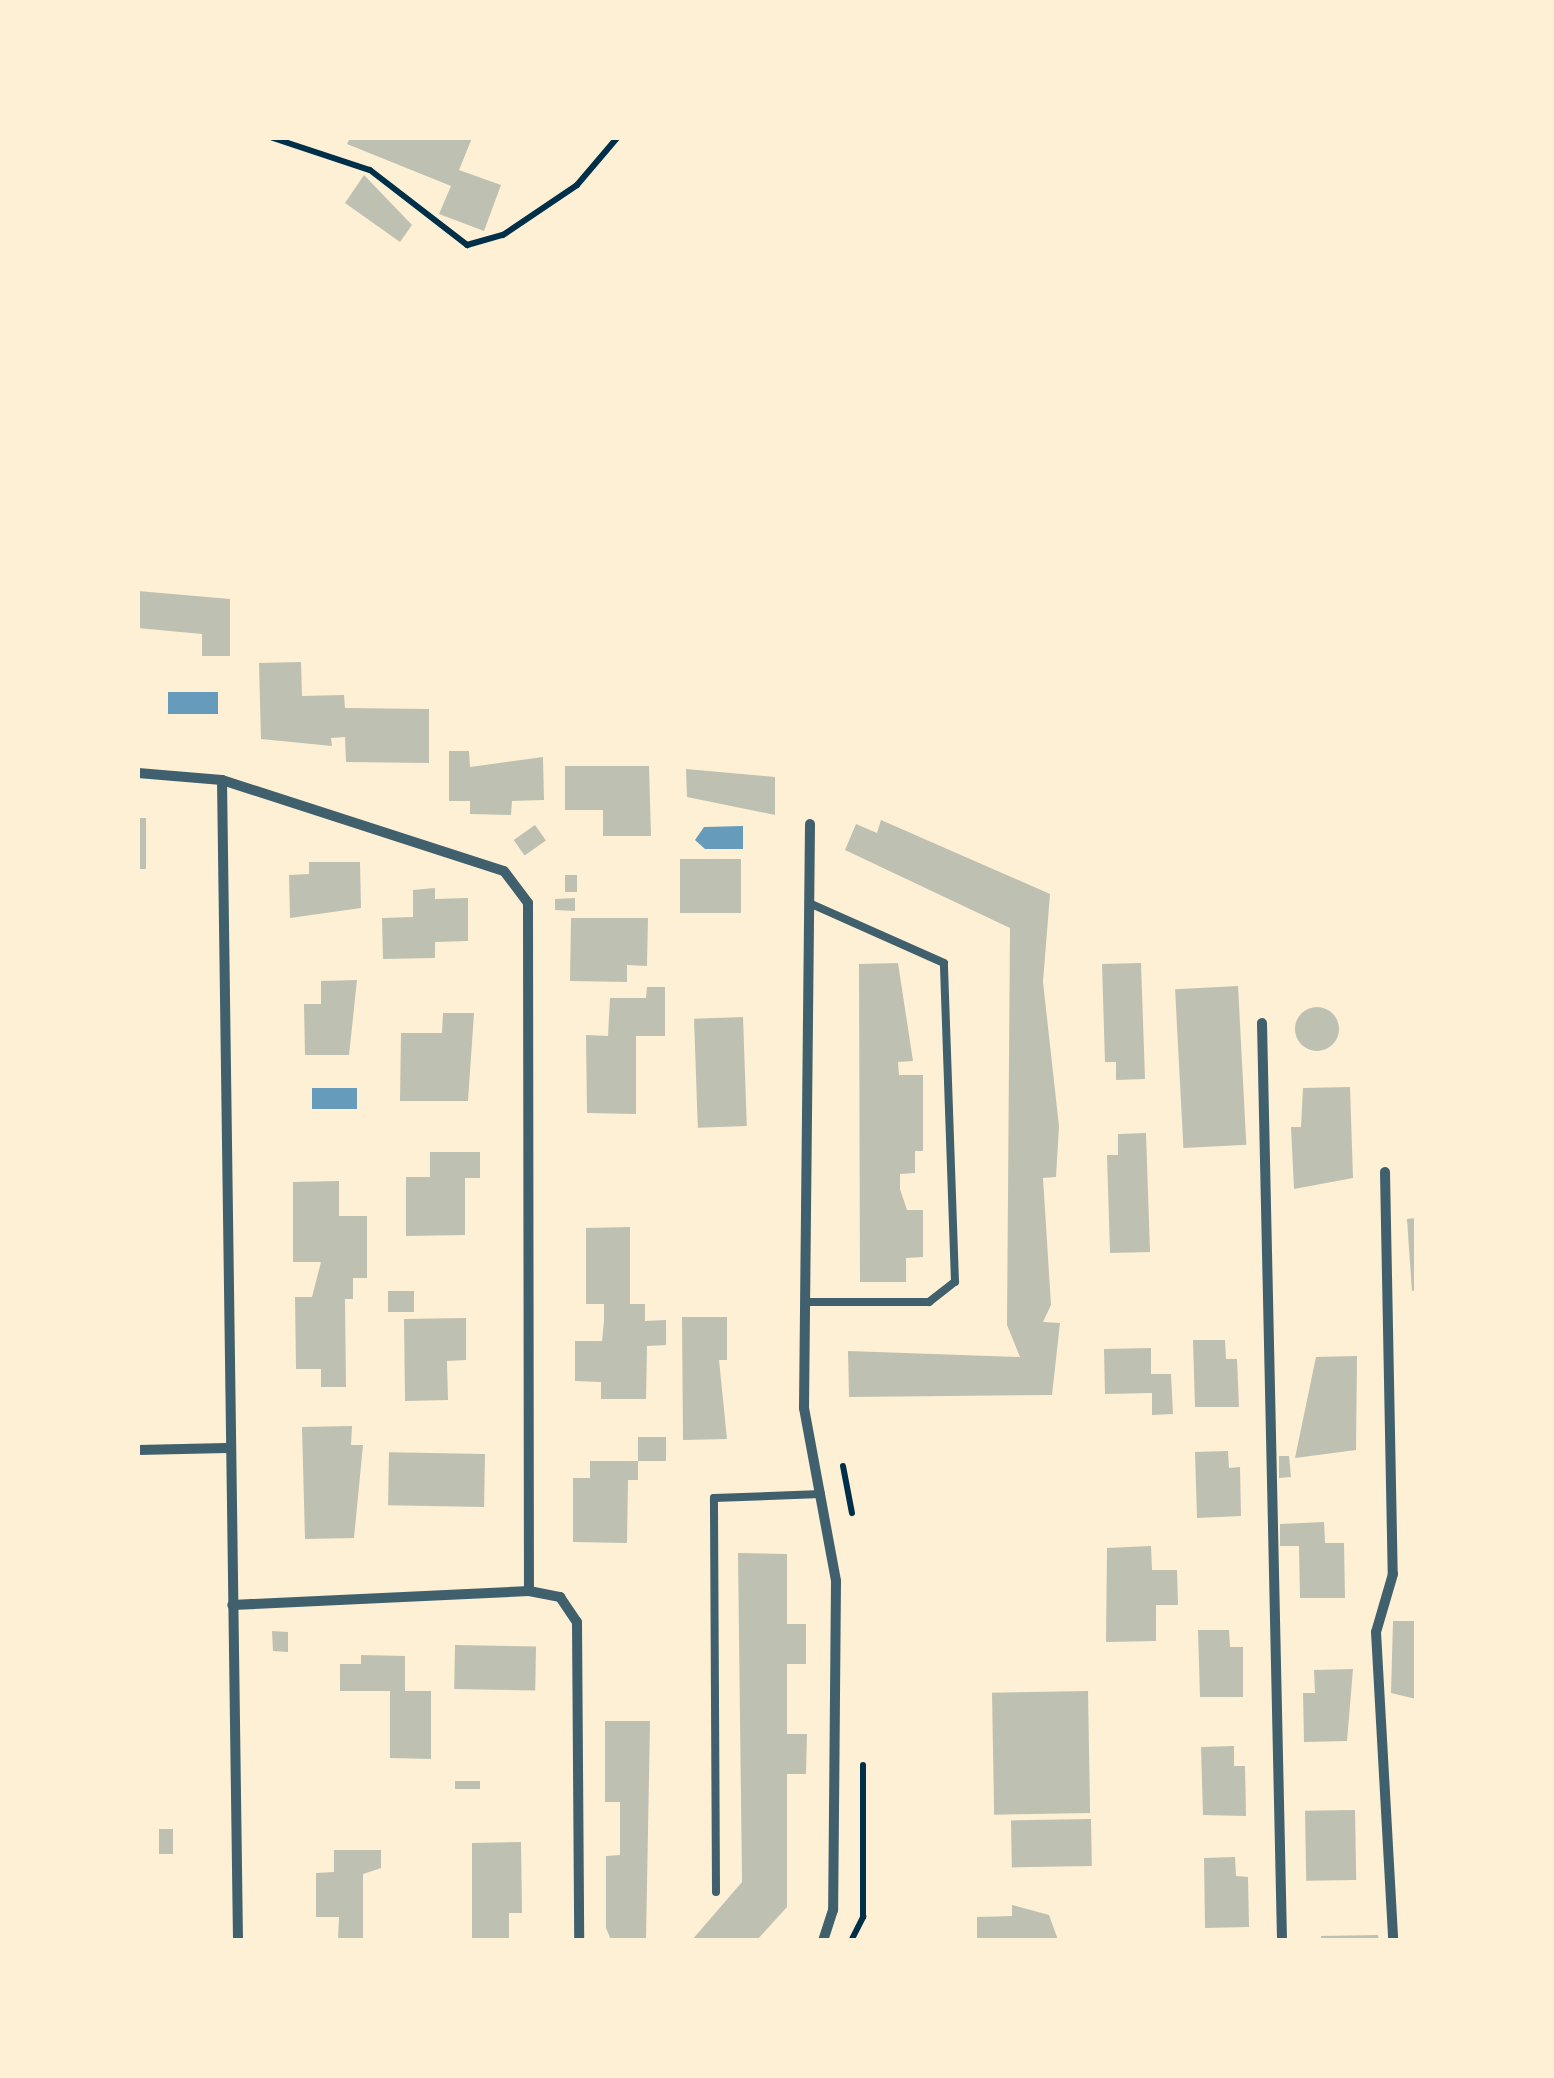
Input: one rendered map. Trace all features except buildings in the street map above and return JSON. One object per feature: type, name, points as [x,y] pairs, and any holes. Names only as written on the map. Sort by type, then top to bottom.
[{"type":"street","points":[[138,773],[222,780],[504,871],[528,903],[529,1591]]},
{"type":"street","points":[[222,780],[227,1448],[238,1940]]},
{"type":"street","points":[[810,824],[806,1430],[836,1581],[834,1910],[824,1940]]},
{"type":"street","points":[[1262,1023],[1282,1940]]},
{"type":"street","points":[[1384,1172],[1393,1574],[1376,1632],[1393,1940]]},
{"type":"street","points":[[138,1450],[227,1448]]},
{"type":"street","points":[[232,1605],[529,1591],[560,1597],[577,1622],[579,1940]]},
{"type":"lane","points":[[805,1302],[930,1302],[955,1282],[944,963],[808,903]]},
{"type":"lane","points":[[716,1892],[714,1498],[820,1494]]},
{"type":"path","points":[[273,138],[370,170],[467,245],[502,235],[577,185],[617,138]]},
{"type":"path","points":[[839,1446],[854,1532]]},
{"type":"path","points":[[852,1940],[864,1918],[862,1741]]},
{"type":"water","points":[[168,692],[218,692],[218,714],[168,714]]},
{"type":"water","points":[[743,826],[743,849],[705,849],[695,840],[704,827]]},
{"type":"water","points":[[312,1088],[357,1088],[357,1109],[312,1109]]}]
